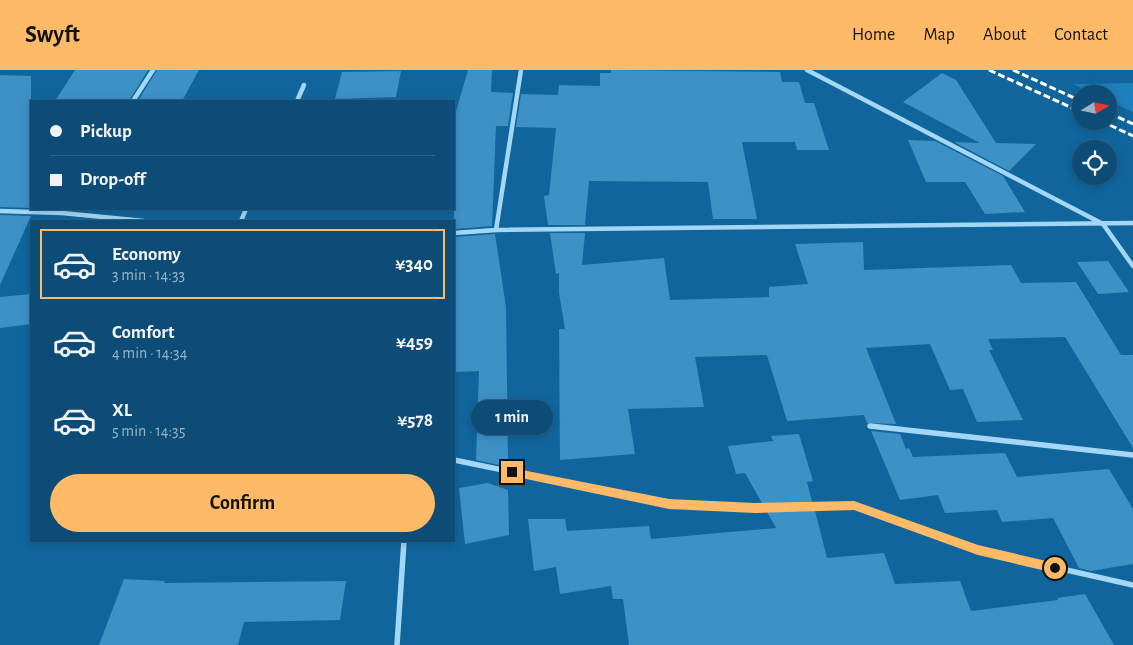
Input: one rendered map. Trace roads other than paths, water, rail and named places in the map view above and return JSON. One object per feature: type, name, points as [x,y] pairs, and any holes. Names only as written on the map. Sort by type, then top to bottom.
[{"type":"street","points":[[134,100],[153,70]]},
{"type":"street","points":[[496,230],[521,70]]},
{"type":"street","points":[[808,70],[1103,224],[1133,266]]},
{"type":"street","points":[[297,100],[304,85]]},
{"type":"street","points":[[0,211],[63,211],[136,220]]},
{"type":"street","points":[[455,233],[496,230],[1133,223]]},
{"type":"street","points":[[870,426],[1133,455]]},
{"type":"street","points":[[455,460],[669,504],[755,508],[854,505],[978,550],[1133,585]]},
{"type":"street","points":[[397,645],[404,542]]},
{"type":"railway","points":[[989,70],[1072,108]]},
{"type":"railway","points":[[1013,70],[1072,97]]},
{"type":"railway","points":[[1118,117],[1133,124]]},
{"type":"railway","points":[[1118,129],[1133,136]]}]
